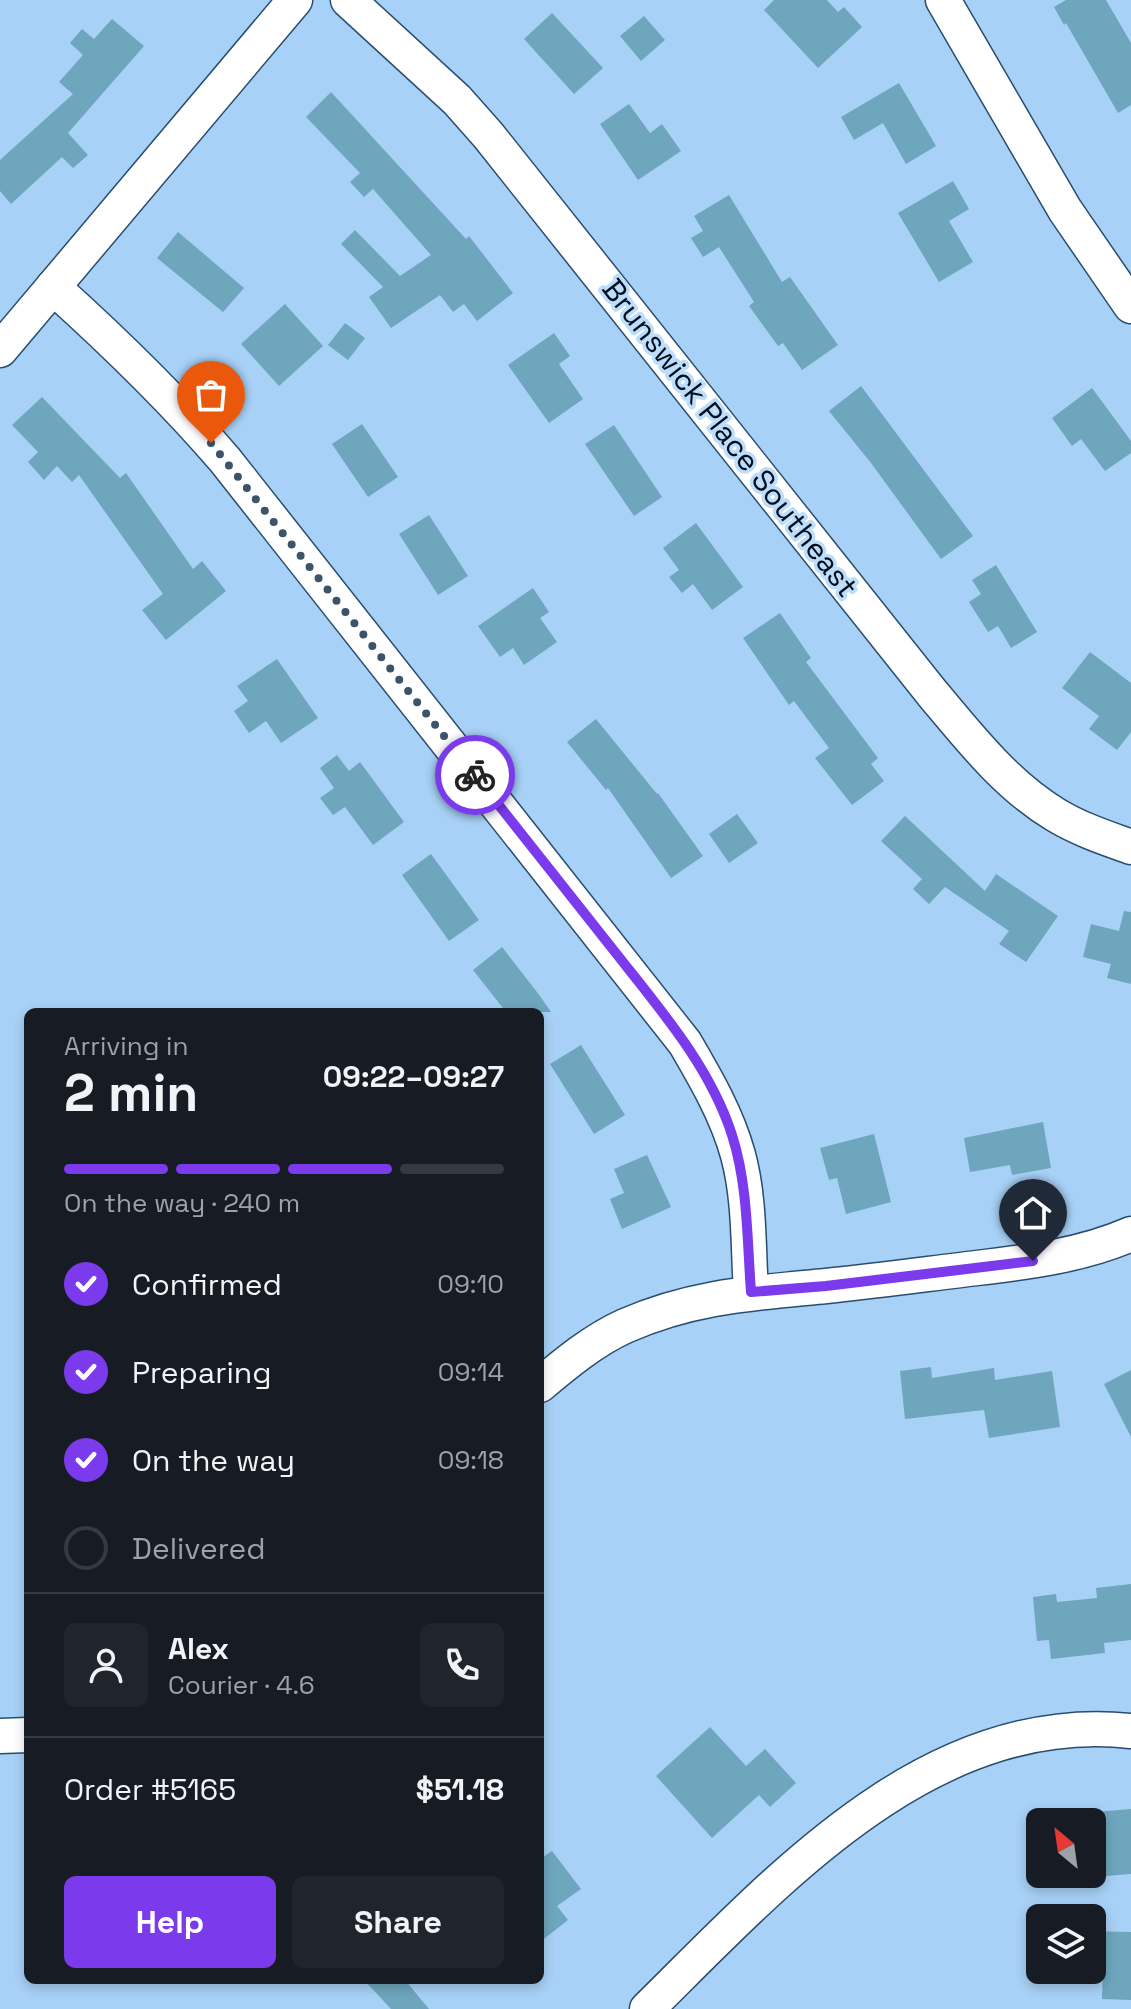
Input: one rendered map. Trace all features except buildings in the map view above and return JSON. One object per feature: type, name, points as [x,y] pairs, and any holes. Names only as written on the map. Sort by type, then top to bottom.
[{"type":"street","points":[[0,350],[295,0]]},
{"type":"street","name":"Brunswick Place Southeast","points":[[348,0],[457,100],[488,135],[932,693],[994,764],[1021,790],[1057,816],[1131,847]]},
{"type":"street","points":[[943,0],[1065,210],[1131,306]]},
{"type":"street","points":[[53,287],[141,367],[225,460],[685,1043],[717,1101],[739,1159],[751,1292]]},
{"type":"street","points":[[544,1382],[589,1347],[622,1328],[700,1300],[1033,1261],[1082,1250],[1131,1234]]},
{"type":"street","points":[[647,2009],[816,1848],[920,1779],[1015,1738],[1082,1729],[1131,1731]]},
{"type":"street","points":[[0,1736],[24,1735]]},
{"type":"way so far","points":[[211,443],[475,775]]},
{"type":"route","points":[[475,775],[661,1010],[703,1074],[730,1131],[739,1159],[751,1292],[1033,1261]]}]
